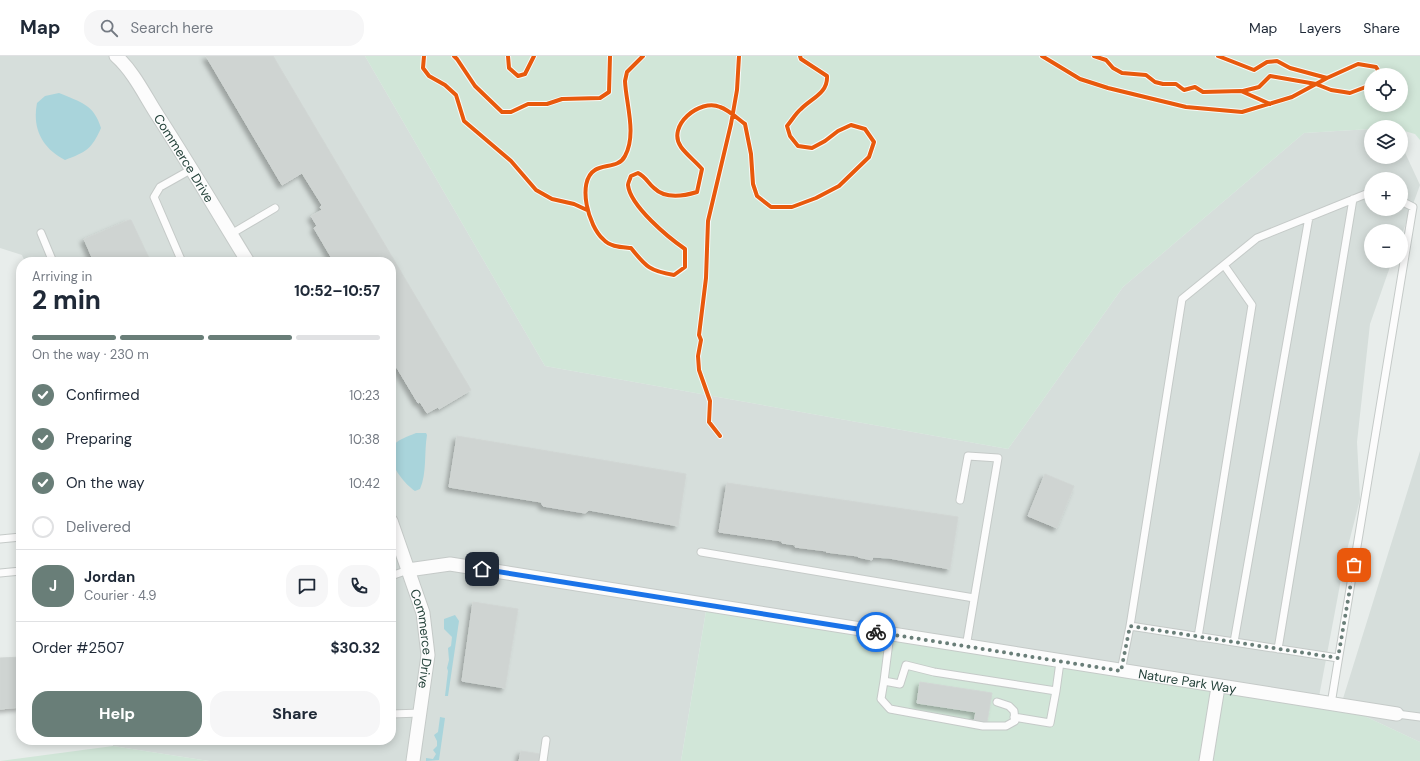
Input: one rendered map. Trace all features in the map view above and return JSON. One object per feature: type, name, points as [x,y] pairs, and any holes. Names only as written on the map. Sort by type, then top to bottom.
[{"type":"street","name":"Commerce Drive","points":[[116,56],[130,73],[192,169],[245,257]]},
{"type":"street","name":"Commerce Drive","points":[[396,535],[423,613],[428,655],[413,761]]},
{"type":"street","name":"Nature Park Way","points":[[408,570],[450,564],[1060,662],[1397,714]]},
{"type":"street","points":[[1206,761],[1218,687]]},
{"type":"lane","points":[[180,257],[154,197],[160,187],[192,169]]},
{"type":"lane","points":[[1121,671],[1130,626],[1182,299],[1257,238],[1364,195]]},
{"type":"lane","points":[[1278,649],[1353,199]]},
{"type":"lane","points":[[1331,704],[1413,207],[1408,204]]},
{"type":"lane","points":[[231,234],[275,208]]},
{"type":"lane","points":[[1234,642],[1309,217]]},
{"type":"lane","points":[[41,233],[50,257]]},
{"type":"lane","points":[[1198,636],[1252,305],[1224,265]]},
{"type":"lane","points":[[960,500],[968,456],[998,458],[966,646]]},
{"type":"lane","points":[[0,538],[16,537]]},
{"type":"lane","points":[[701,552],[974,598]]},
{"type":"lane","points":[[396,574],[408,570]]},
{"type":"lane","points":[[0,572],[16,572]]},
{"type":"lane","points":[[1130,626],[1338,658]]},
{"type":"lane","points":[[890,634],[881,699],[890,709],[983,726],[1006,726],[1014,721],[1014,711],[1009,706],[997,702]]},
{"type":"lane","points":[[1014,717],[1050,723],[1060,662]]},
{"type":"lane","points":[[884,681],[900,684],[906,665],[934,672],[1056,691]]},
{"type":"lane","points":[[396,714],[421,713]]},
{"type":"lane","points":[[1397,714],[1420,717]]},
{"type":"lane","points":[[543,761],[546,740]]},
{"type":"shaded area","points":[[0,56],[365,56],[545,366],[1008,449],[1123,287],[1304,133],[1364,129],[1364,164],[1408,164],[1408,159],[1420,185],[1406,224],[1364,224],[1364,268],[1390,268],[1370,324],[1357,442],[1360,499],[1345,558],[1318,702],[707,605],[681,761],[209,761],[113,746],[396,745],[396,257],[23,257],[22,255],[0,248]]},
{"type":"shaded area","points":[[1420,451],[1420,742],[1341,705]]},
{"type":"green space","points":[[365,56],[1420,56],[1420,140],[1415,134],[1408,132],[1408,120],[1364,120],[1364,129],[1304,133],[1123,287],[1008,449],[545,366]]},
{"type":"green space","points":[[707,605],[1341,705],[1420,742],[1420,761],[681,761]]},
{"type":"green space","points":[[113,746],[209,761],[0,761]]},
{"type":"water","points":[[59,93],[80,102],[90,109],[98,120],[101,128],[95,141],[88,149],[65,160],[50,150],[40,136],[36,121],[37,103],[45,96]]},
{"type":"water","points":[[416,433],[426,433],[427,435],[424,476],[420,489],[415,491],[401,478],[396,470],[396,443]]},
{"type":"water","points":[[455,615],[459,621],[448,696],[445,696],[449,660],[448,648],[451,646],[452,637],[444,629],[444,619]]},
{"type":"water","points":[[440,717],[445,718],[439,760],[426,761],[426,758],[433,759],[436,754],[433,750],[437,746],[437,741],[434,735],[438,732]]},
{"type":"building","points":[[206,56],[273,56],[392,257],[331,257],[314,228],[317,226],[311,216],[322,210],[320,207],[322,205],[302,173],[282,185]]},
{"type":"building","points":[[131,220],[149,257],[92,257],[84,239]]},
{"type":"building","points":[[396,263],[471,390],[439,409],[438,407],[427,413],[420,402],[418,403],[396,366]]},
{"type":"building","points":[[457,436],[686,474],[678,526],[589,510],[585,513],[543,506],[541,502],[449,487]]},
{"type":"building","points":[[1045,474],[1074,486],[1057,528],[1028,516]]},
{"type":"building","points":[[727,483],[958,517],[950,569],[889,558],[873,557],[872,560],[858,556],[795,547],[796,545],[782,543],[782,541],[719,532]]},
{"type":"building","points":[[473,602],[518,609],[505,688],[462,681]]},
{"type":"building","points":[[16,657],[16,707],[0,709],[0,658]]},
{"type":"building","points":[[920,682],[992,693],[987,722],[974,721],[976,712],[917,703]]},
{"type":"building","points":[[521,751],[540,754],[539,761],[519,761]]},
{"type":"cycle path","points":[[424,56],[423,68],[429,76],[445,85],[456,95],[464,121],[511,161],[536,190],[552,199],[574,204],[587,210]]},
{"type":"cycle path","points":[[454,56],[475,86],[502,112],[511,112],[528,104],[547,104],[562,99],[600,98],[609,92],[610,56]]},
{"type":"cycle path","points":[[508,56],[509,68],[518,76],[525,74],[534,56]]},
{"type":"cycle path","points":[[643,56],[627,72],[625,81],[631,129],[625,156],[622,160],[615,164],[595,170],[589,176],[585,194],[589,215],[593,225],[606,242],[616,246],[631,248],[649,267],[659,272],[674,275],[685,267],[685,249],[660,229],[643,212],[630,193],[628,184],[631,176],[638,173],[643,176],[654,188],[664,194],[675,196],[697,192],[702,169],[683,150],[678,139],[678,131],[681,123],[695,110],[703,106],[712,105],[720,107],[730,112],[745,124],[751,154],[753,184],[757,196],[771,207],[792,207],[816,198],[839,186],[869,157],[874,142],[865,129],[851,125],[838,131],[825,141],[812,148],[798,146],[790,136],[787,126],[799,111],[822,91],[827,82],[827,76],[801,59],[800,56]]},
{"type":"cycle path","points":[[720,436],[709,422],[710,401],[699,370],[698,356],[701,340],[699,335],[706,278],[708,221],[731,124],[737,90],[739,56]]},
{"type":"cycle path","points":[[1042,56],[1080,79],[1108,88],[1186,107],[1242,112],[1292,97],[1327,78],[1358,64],[1377,68]]},
{"type":"cycle path","points":[[1094,56],[1106,60],[1113,68],[1122,73],[1146,75],[1155,82],[1163,84],[1176,84],[1184,90],[1195,87],[1203,92],[1241,91],[1270,104]]},
{"type":"cycle path","points":[[1218,56],[1254,70],[1267,62],[1277,61],[1290,68],[1327,78]]},
{"type":"cycle path","points":[[1243,91],[1259,87],[1270,76],[1316,84],[1331,90],[1350,93],[1364,88]]},
{"type":"way so far","points":[[876,632],[1121,671],[1130,626],[1338,658],[1354,565]]},
{"type":"route","points":[[482,569],[876,632]]}]
